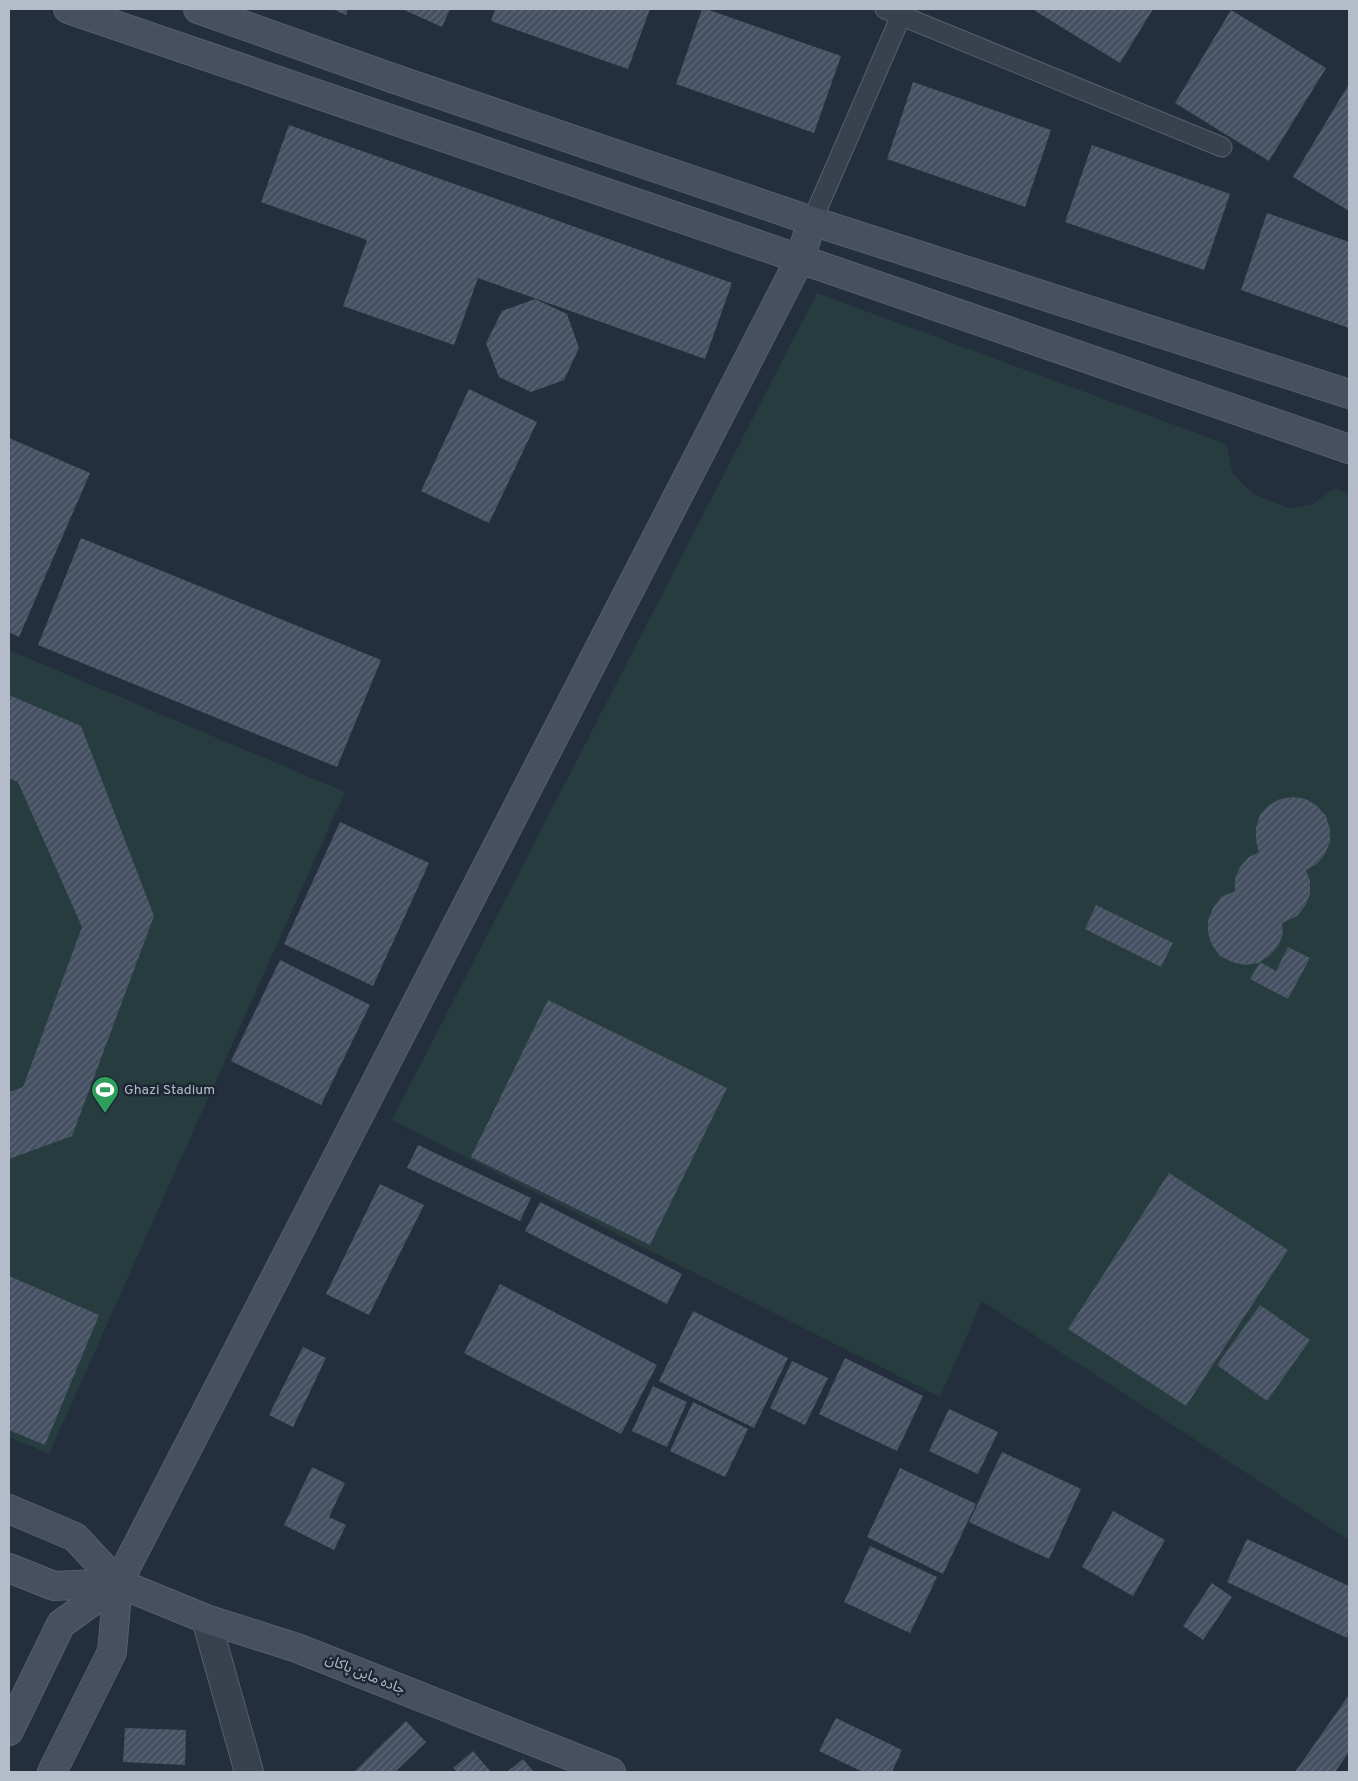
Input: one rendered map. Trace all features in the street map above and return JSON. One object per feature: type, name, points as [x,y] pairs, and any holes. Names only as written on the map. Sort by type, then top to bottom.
[{"type":"main road","points":[[68,9],[1349,449]]},
{"type":"main road","points":[[198,9],[392,78],[812,221],[1349,394]]},
{"type":"main road","points":[[52,1772],[112,1652],[118,1583],[800,259],[812,221]]},
{"type":"main road","points":[[9,1509],[75,1537],[118,1583]]},
{"type":"main road","points":[[9,1568],[54,1586],[118,1583]]},
{"type":"main road","points":[[9,1731],[61,1624],[118,1583]]},
{"type":"main road","name":"جاده ماین پاکان","points":[[118,1583],[206,1618],[297,1648],[611,1772]]},
{"type":"street","points":[[206,1618],[249,1772]]},
{"type":"lane","points":[[812,221],[896,11],[1222,147]]},
{"type":"green space","points":[[817,293],[1226,444],[1233,474],[1253,494],[1290,509],[1313,504],[1334,488],[1349,493],[1349,1540],[982,1301],[940,1397],[392,1120]]},
{"type":"green space","name":"Ghazi Stadium","points":[[9,650],[345,792],[49,1454],[9,1437]]},
{"type":"building","points":[[332,9],[348,9],[346,15]]},
{"type":"building","points":[[402,9],[450,9],[442,27]]},
{"type":"building","points":[[495,9],[650,9],[628,69],[491,21]]},
{"type":"building","points":[[702,9],[841,56],[814,133],[676,84]]},
{"type":"building","points":[[1032,9],[1153,9],[1120,63]]},
{"type":"building","points":[[1231,10],[1326,68],[1269,161],[1175,103]]},
{"type":"building","points":[[913,82],[1051,130],[1025,207],[887,159]]},
{"type":"building","points":[[1349,84],[1349,211],[1293,177]]},
{"type":"building","points":[[289,125],[732,283],[705,359],[478,278],[454,345],[343,306],[367,240],[261,202]]},
{"type":"building","points":[[1092,145],[1230,194],[1204,270],[1065,222]]},
{"type":"building","points":[[1267,213],[1349,242],[1349,328],[1241,290]]},
{"type":"building","points":[[535,299],[567,314],[579,348],[564,380],[531,392],[499,377],[486,343],[502,311]]},
{"type":"building","points":[[469,389],[537,422],[489,523],[421,491]]},
{"type":"building","points":[[9,438],[90,473],[19,637],[9,632]]},
{"type":"building","points":[[81,538],[381,660],[337,767],[38,645]]},
{"type":"building","points":[[9,695],[81,726],[154,916],[72,1136],[9,1159],[9,1092],[23,1087],[82,927],[18,782],[9,778]]},
{"type":"building","points":[[1293,797],[1306,799],[1317,806],[1326,816],[1330,829],[1330,842],[1325,854],[1317,864],[1306,870],[1310,881],[1310,894],[1305,906],[1297,916],[1282,923],[1283,934],[1278,946],[1269,956],[1258,963],[1245,965],[1232,962],[1220,956],[1212,945],[1208,933],[1208,920],[1213,908],[1221,897],[1235,891],[1235,879],[1240,867],[1249,857],[1259,852],[1256,841],[1256,828],[1260,815],[1269,805],[1280,799]]},
{"type":"building","points":[[340,822],[429,863],[373,986],[284,944]]},
{"type":"building","points":[[1096,905],[1173,943],[1161,967],[1085,929]]},
{"type":"building","points":[[1288,947],[1310,958],[1288,999],[1250,979],[1260,962],[1276,971]]},
{"type":"building","points":[[280,960],[370,1005],[321,1105],[231,1061]]},
{"type":"building","points":[[548,1000],[727,1088],[650,1245],[471,1157]]},
{"type":"building","points":[[418,1145],[531,1198],[520,1221],[407,1168]]},
{"type":"building","points":[[1169,1173],[1288,1250],[1186,1406],[1068,1329]]},
{"type":"building","points":[[380,1184],[424,1205],[369,1315],[326,1294]]},
{"type":"building","points":[[540,1202],[682,1274],[667,1304],[525,1231]]},
{"type":"building","points":[[9,1276],[99,1315],[45,1445],[9,1430]]},
{"type":"building","points":[[500,1284],[657,1365],[621,1434],[464,1353]]},
{"type":"building","points":[[1260,1305],[1310,1340],[1267,1401],[1217,1365]]},
{"type":"building","points":[[693,1311],[788,1358],[754,1428],[659,1381]]},
{"type":"building","points":[[303,1347],[326,1358],[293,1427],[269,1415]]},
{"type":"building","points":[[845,1358],[923,1396],[897,1451],[819,1414]]},
{"type":"building","points":[[792,1361],[828,1378],[805,1425],[770,1408]]},
{"type":"building","points":[[653,1386],[687,1402],[667,1447],[632,1431]]},
{"type":"building","points":[[693,1402],[748,1429],[725,1477],[670,1451]]},
{"type":"building","points":[[949,1409],[998,1432],[978,1474],[929,1451]]},
{"type":"building","points":[[1002,1452],[1081,1489],[1049,1559],[969,1522]]},
{"type":"building","points":[[312,1467],[345,1483],[329,1517],[346,1525],[334,1550],[284,1525]]},
{"type":"building","points":[[900,1468],[976,1504],[943,1574],[867,1537]]},
{"type":"building","points":[[1113,1511],[1165,1540],[1133,1596],[1082,1567]]},
{"type":"building","points":[[1247,1539],[1349,1586],[1349,1632],[1347,1638],[1227,1582]]},
{"type":"building","points":[[870,1546],[937,1577],[910,1633],[844,1602]]},
{"type":"building","points":[[1212,1583],[1232,1597],[1203,1640],[1183,1626]]},
{"type":"building","points":[[1349,1695],[1349,1752],[1335,1772],[1295,1772]]},
{"type":"building","points":[[836,1718],[902,1750],[892,1772],[863,1772],[819,1751]]},
{"type":"building","points":[[406,1721],[426,1742],[395,1772],[354,1772]]},
{"type":"building","points":[[125,1728],[186,1730],[185,1765],[123,1762]]},
{"type":"building","points":[[473,1751],[491,1772],[457,1772],[453,1768]]},
{"type":"building","points":[[523,1759],[533,1771],[507,1772]]},
{"type":"place","name":"Ghazi Stadium","points":[[105,1114]]}]
